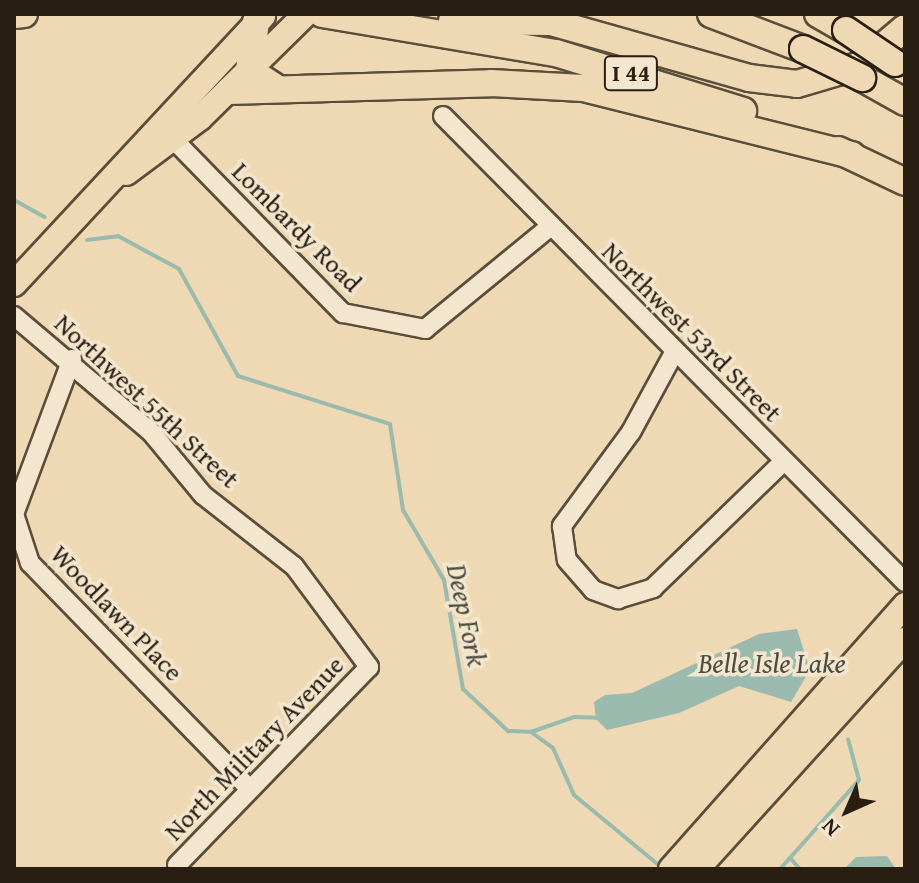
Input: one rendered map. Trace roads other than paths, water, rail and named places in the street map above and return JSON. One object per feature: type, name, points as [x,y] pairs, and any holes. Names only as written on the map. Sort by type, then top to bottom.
[{"type":"highway","points":[[14,15],[24,14]]},
{"type":"highway","name":"I 44","points":[[322,14],[400,23],[604,65],[852,155],[905,182]]},
{"type":"highway","points":[[597,14],[783,67],[856,50],[897,14]]},
{"type":"highway","points":[[711,14],[803,49],[905,102]]},
{"type":"highway","points":[[818,14],[900,67]]},
{"type":"highway","points":[[400,23],[551,22],[749,78],[797,84],[861,65],[905,28]]},
{"type":"highway","points":[[254,27],[249,70],[274,86]]},
{"type":"highway","points":[[229,91],[274,86],[583,88],[852,155]]},
{"type":"main road","points":[[120,176],[174,140],[229,91],[306,14]]},
{"type":"main road","points":[[14,284],[120,176],[254,27]]},
{"type":"main road","points":[[683,865],[890,647],[905,605]]},
{"type":"street","name":"Northwest 53rd Street","points":[[443,116],[905,582]]},
{"type":"street","name":"Lombardy Road","points":[[174,140],[343,313],[425,329],[551,226]]},
{"type":"street","name":"Northwest 55th Street","points":[[14,316],[72,359],[151,432],[203,495],[294,566],[369,667]]},
{"type":"street","points":[[675,351],[631,432],[562,526],[567,560],[593,590],[618,599],[653,588],[783,462]]},
{"type":"street","name":"Woodlawn Place","points":[[72,359],[14,514],[30,563],[248,787]]},
{"type":"street","name":"North Military Avenue","points":[[177,865],[248,787],[369,667]]},
{"type":"water","name":"Belle Isle Lake","points":[[797,629],[810,670],[791,702],[739,686],[679,713],[607,730],[596,719],[594,702],[605,695],[632,693],[759,634]]},
{"type":"water","points":[[887,856],[896,869],[844,869],[856,857]]},
{"type":"waterway","name":"Deep Fork","points":[[14,200],[45,217]]},
{"type":"waterway","name":"Deep Fork","points":[[87,240],[118,236],[179,269],[238,376],[390,424],[403,510],[444,580],[463,689],[508,731],[531,732],[553,748],[574,795],[661,867]]},
{"type":"waterway","points":[[531,732],[574,717],[599,718]]},
{"type":"waterway","points":[[790,858],[859,780],[848,739]]},
{"type":"waterway","name":"Deep Fork","points":[[780,869],[790,858],[800,869]]}]
